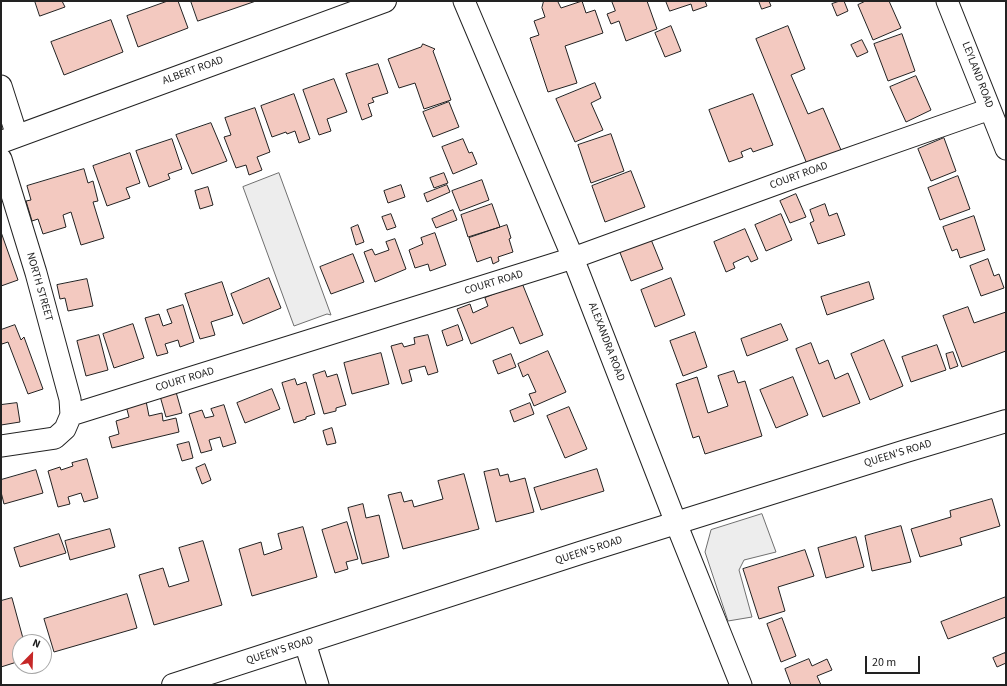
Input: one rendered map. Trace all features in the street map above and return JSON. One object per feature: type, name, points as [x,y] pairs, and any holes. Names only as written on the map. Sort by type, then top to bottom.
[{"type":"main road","name":"ALBERT ROAD","points":[[9,139],[385,1]]},
{"type":"main road","name":"QUEEN'S ROAD","points":[[172,685],[676,523],[1006,421]]},
{"type":"street","name":"ALEXANDRA ROAD","points":[[464,1],[573,258],[741,685]]},
{"type":"street","name":"LEYLAND ROAD","points":[[947,1],[1006,149]]},
{"type":"street","points":[[1,86],[9,139]]},
{"type":"street","name":"COURT ROAD","points":[[71,415],[573,258],[801,175],[990,109]]},
{"type":"street","name":"NORTH STREET","points":[[1,159],[36,273],[70,399],[71,415]]},
{"type":"street","points":[[1,446],[55,438],[65,429],[71,415]]},
{"type":"street","points":[[305,643],[318,685]]},
{"type":"shaded area","points":[[279,173],[331,315],[327,314],[294,326],[243,187]]},
{"type":"shaded area","points":[[762,514],[776,552],[744,560],[739,570],[752,617],[728,621],[705,552],[711,530]]},
{"type":"building","points":[[35,1],[62,1],[65,7],[40,16]]},
{"type":"building","points":[[168,1],[178,1],[188,28],[138,47],[127,16]]},
{"type":"building","points":[[191,1],[256,1],[198,21]]},
{"type":"building","points":[[544,1],[557,1],[561,8],[582,1],[586,13],[595,10],[603,33],[565,46],[577,83],[548,92],[530,38],[539,35],[534,21],[545,17],[542,8]]},
{"type":"building","points":[[612,1],[647,1],[657,29],[626,41],[619,21],[611,24],[607,14],[615,11]]},
{"type":"building","points":[[666,1],[705,1],[707,6],[693,11],[691,4],[670,11]]},
{"type":"building","points":[[759,1],[769,1],[771,6],[762,9]]},
{"type":"building","points":[[844,1],[848,11],[837,16],[832,4]]},
{"type":"building","points":[[866,1],[889,1],[901,28],[873,40],[858,5]]},
{"type":"building","points":[[111,20],[123,52],[64,75],[51,42]]},
{"type":"building","points":[[671,26],[681,51],[665,57],[655,33]]},
{"type":"building","points":[[788,26],[805,69],[791,75],[808,114],[823,108],[841,150],[807,164],[756,39]]},
{"type":"building","points":[[902,34],[915,71],[888,81],[874,44]]},
{"type":"building","points":[[862,40],[868,52],[857,57],[851,45]]},
{"type":"building","points":[[423,44],[435,49],[433,51],[451,100],[424,109],[415,83],[399,88],[388,59],[421,47]]},
{"type":"building","points":[[378,64],[388,93],[372,98],[374,102],[368,104],[372,116],[362,120],[346,74]]},
{"type":"building","points":[[916,76],[931,110],[906,122],[890,87]]},
{"type":"building","points":[[334,79],[347,112],[327,119],[331,131],[319,135],[303,90]]},
{"type":"building","points":[[595,83],[601,98],[591,103],[603,130],[575,142],[556,99]]},
{"type":"building","points":[[294,94],[310,139],[299,143],[295,131],[287,134],[286,132],[272,137],[261,106]]},
{"type":"building","points":[[753,94],[773,145],[753,152],[751,148],[741,152],[743,157],[729,162],[709,110]]},
{"type":"building","points":[[449,102],[459,127],[433,137],[423,112]]},
{"type":"building","points":[[255,108],[270,152],[257,157],[262,170],[249,175],[246,165],[236,168],[224,137],[231,135],[225,118]]},
{"type":"building","points":[[211,123],[227,161],[192,174],[176,135]]},
{"type":"building","points":[[611,134],[624,171],[591,183],[578,145]]},
{"type":"building","points":[[944,138],[956,171],[931,181],[918,149]]},
{"type":"building","points":[[172,139],[182,169],[168,174],[170,179],[149,187],[136,151]]},
{"type":"building","points":[[463,139],[469,153],[472,152],[477,164],[453,174],[442,147]]},
{"type":"building","points":[[130,153],[140,183],[126,188],[130,198],[107,206],[93,166]]},
{"type":"building","points":[[84,169],[88,183],[93,181],[98,201],[93,202],[104,238],[81,245],[71,212],[63,215],[66,227],[43,234],[38,219],[32,221],[26,201],[31,200],[27,186]]},
{"type":"building","points":[[631,171],[645,207],[605,222],[592,186]]},
{"type":"building","points":[[444,173],[448,183],[434,188],[430,178]]},
{"type":"building","points":[[958,176],[970,209],[940,220],[928,188]]},
{"type":"building","points":[[482,180],[489,200],[460,211],[452,191]]},
{"type":"building","points":[[401,185],[405,197],[388,203],[384,191]]},
{"type":"building","points":[[447,185],[450,192],[427,202],[424,194]]},
{"type":"building","points":[[208,187],[213,205],[200,209],[195,191]]},
{"type":"building","points":[[796,194],[806,217],[790,223],[780,201]]},
{"type":"building","points":[[492,204],[500,227],[468,237],[461,215]]},
{"type":"building","points":[[825,204],[829,216],[837,213],[845,235],[818,244],[810,223],[814,221],[810,210]]},
{"type":"building","points":[[453,210],[457,220],[436,228],[432,219]]},
{"type":"building","points":[[391,214],[396,227],[387,230],[382,217]]},
{"type":"building","points":[[781,214],[792,240],[766,251],[755,225]]},
{"type":"building","points":[[974,216],[985,250],[960,258],[957,249],[952,251],[943,227]]},
{"type":"building","points":[[358,225],[364,242],[356,245],[351,228]]},
{"type":"building","points":[[507,225],[513,252],[498,257],[499,261],[493,264],[491,257],[477,262],[469,238]]},
{"type":"building","points":[[745,229],[758,259],[751,262],[748,256],[733,263],[735,268],[726,272],[714,242]]},
{"type":"building","points":[[1,232],[18,280],[1,286]]},
{"type":"building","points":[[435,233],[446,265],[430,271],[428,264],[415,268],[409,250],[423,244],[421,238]]},
{"type":"building","points":[[650,237],[663,269],[631,281],[619,250]]},
{"type":"building","points":[[395,239],[406,269],[375,282],[364,252],[372,249],[375,255],[389,250],[386,242]]},
{"type":"building","points":[[353,254],[364,282],[331,294],[320,267]]},
{"type":"building","points":[[988,259],[994,276],[999,274],[1004,288],[981,296],[970,266]]},
{"type":"building","points":[[269,278],[281,308],[243,324],[231,294]]},
{"type":"building","points":[[671,278],[685,315],[655,327],[641,290]]},
{"type":"building","points":[[87,279],[93,306],[68,311],[65,298],[60,299],[57,285]]},
{"type":"building","points":[[222,282],[233,315],[211,322],[215,335],[200,339],[185,294]]},
{"type":"building","points":[[869,282],[874,299],[827,315],[821,297]]},
{"type":"building","points":[[522,283],[543,335],[520,344],[513,327],[471,344],[457,309],[470,304],[473,313],[488,306],[485,298]]},
{"type":"building","points":[[183,305],[194,342],[180,347],[178,340],[165,344],[168,353],[157,356],[145,318],[159,314],[163,326],[172,323],[167,310]]},
{"type":"building","points":[[968,307],[974,323],[1006,312],[1006,351],[962,367],[943,316]]},
{"type":"building","points":[[133,324],[144,358],[114,368],[103,334]]},
{"type":"building","points":[[781,324],[788,340],[747,356],[741,339]]},
{"type":"building","points":[[15,325],[21,340],[24,337],[43,389],[28,394],[8,342],[2,344],[1,341],[1,330]]},
{"type":"building","points":[[458,325],[463,340],[447,346],[442,331]]},
{"type":"building","points":[[695,332],[707,367],[683,376],[670,341]]},
{"type":"building","points":[[99,335],[108,370],[86,376],[77,341]]},
{"type":"building","points":[[428,335],[438,372],[428,375],[425,366],[409,370],[412,381],[402,384],[391,346],[402,343],[404,347],[415,344],[414,338]]},
{"type":"building","points":[[884,340],[903,386],[870,400],[851,354]]},
{"type":"building","points":[[811,343],[819,364],[828,360],[835,379],[848,373],[860,403],[823,417],[796,349]]},
{"type":"building","points":[[937,345],[946,370],[911,382],[902,357]]},
{"type":"building","points":[[548,351],[566,392],[534,406],[529,394],[536,392],[528,374],[523,377],[518,364]]},
{"type":"building","points":[[953,352],[958,366],[950,369],[946,354]]},
{"type":"building","points":[[381,353],[389,384],[352,394],[344,363]]},
{"type":"building","points":[[511,354],[516,367],[498,374],[493,361]]},
{"type":"building","points":[[325,371],[327,377],[337,374],[346,405],[336,408],[336,411],[324,414],[313,375]]},
{"type":"building","points":[[734,371],[738,383],[745,381],[762,436],[705,454],[699,436],[693,438],[676,384],[697,377],[708,413],[728,406],[718,376]]},
{"type":"building","points":[[793,377],[808,415],[776,428],[760,390]]},
{"type":"building","points":[[295,379],[297,385],[306,382],[315,414],[294,423],[282,383]]},
{"type":"building","points":[[272,389],[280,409],[245,423],[237,403]]},
{"type":"building","points":[[176,392],[182,413],[166,417],[160,396]]},
{"type":"building","points":[[146,401],[149,416],[162,413],[163,421],[176,418],[179,432],[112,448],[109,437],[119,434],[116,421],[129,417],[126,406]]},
{"type":"building","points":[[17,403],[20,422],[1,425],[1,405]]},
{"type":"building","points":[[530,403],[534,414],[514,422],[510,411]]},
{"type":"building","points":[[224,405],[236,443],[223,447],[220,437],[209,440],[212,450],[201,453],[189,414],[202,410],[205,418],[214,416],[211,409]]},
{"type":"building","points":[[569,407],[587,449],[565,458],[547,416]]},
{"type":"building","points":[[332,428],[336,443],[327,445],[323,431]]},
{"type":"building","points":[[189,442],[193,458],[182,461],[177,445]]},
{"type":"building","points":[[87,459],[98,498],[84,502],[81,493],[68,497],[70,504],[58,507],[48,471],[60,467],[61,470],[73,466],[72,463]]},
{"type":"building","points":[[205,464],[211,480],[202,484],[196,468]]},
{"type":"building","points":[[498,469],[500,476],[508,474],[510,482],[525,478],[534,512],[496,522],[484,472]]},
{"type":"building","points":[[597,469],[604,491],[541,510],[534,488]]},
{"type":"building","points":[[36,470],[43,493],[4,504],[1,492],[1,480]]},
{"type":"building","points":[[464,474],[479,529],[403,549],[388,495],[401,492],[404,502],[412,500],[414,507],[443,499],[438,481]]},
{"type":"building","points":[[992,499],[1000,526],[960,538],[962,545],[920,557],[911,529],[951,517],[950,511]]},
{"type":"building","points":[[363,504],[366,518],[379,515],[389,557],[362,564],[348,508]]},
{"type":"building","points":[[347,522],[358,559],[346,562],[348,569],[335,573],[322,530]]},
{"type":"building","points":[[901,526],[911,562],[872,571],[865,536]]},
{"type":"building","points":[[303,527],[317,577],[252,596],[239,549],[261,542],[264,555],[282,549],[278,534]]},
{"type":"building","points":[[110,529],[115,547],[70,560],[65,541]]},
{"type":"building","points":[[59,534],[66,553],[20,567],[14,548]]},
{"type":"building","points":[[856,537],[864,567],[826,578],[818,548]]},
{"type":"building","points":[[203,541],[222,605],[154,625],[139,575],[163,568],[169,587],[189,581],[179,548]]},
{"type":"building","points":[[805,550],[814,576],[778,587],[785,611],[759,619],[743,569]]},
{"type":"building","points":[[127,594],[137,628],[54,652],[52,645],[52,634],[49,634],[44,619]]},
{"type":"building","points":[[1006,597],[1006,617],[948,639],[941,622]]},
{"type":"building","points":[[12,598],[22,634],[12,634],[12,664],[1,667],[1,601]]},
{"type":"building","points":[[782,618],[796,656],[781,662],[767,624]]},
{"type":"building","points":[[1005,653],[1006,663],[997,667],[993,658]]},
{"type":"building","points":[[809,659],[812,666],[827,659],[832,670],[817,676],[821,685],[791,685],[785,669]]}]
